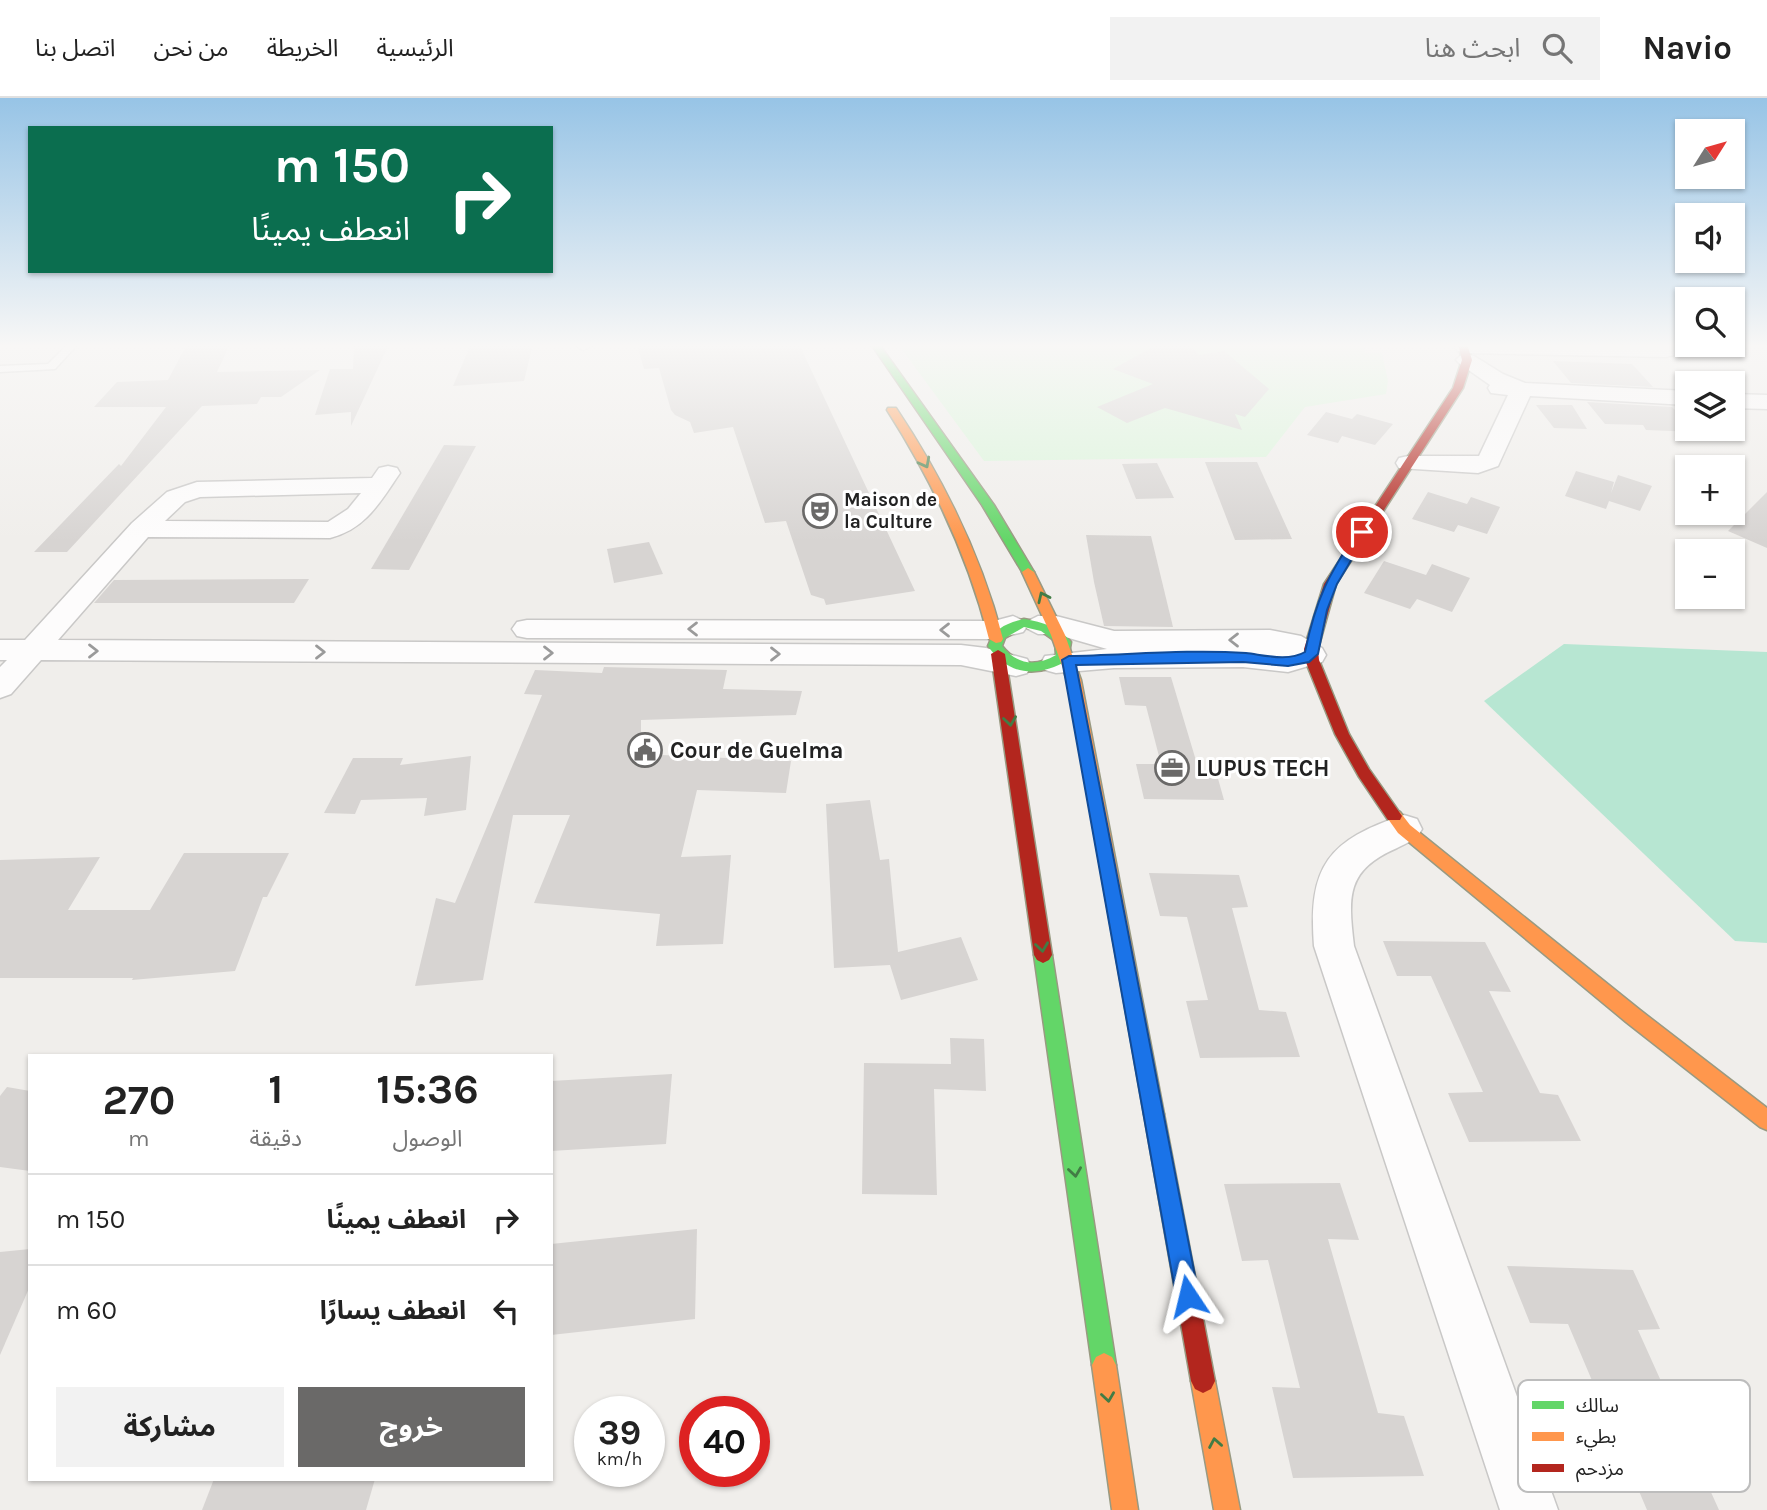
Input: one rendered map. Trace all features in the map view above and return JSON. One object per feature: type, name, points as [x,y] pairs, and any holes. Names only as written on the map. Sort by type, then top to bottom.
[{"type":"street","points":[[892,410],[908,434],[958,529],[987,600],[1027,645],[1227,1510]]},
{"type":"street","points":[[921,410],[980,495],[1039,588],[1027,645],[1125,1510]]},
{"type":"street","points":[[1443,410],[1336,574],[1320,610],[1311,654],[1322,694],[1354,759],[1378,798],[1404,829],[1612,999],[1767,1120]]},
{"type":"street","points":[[1408,463],[1478,466],[1489,461],[1512,410]]},
{"type":"street","points":[[0,687],[141,530],[176,497],[197,490],[383,479],[355,519],[346,526],[330,530],[141,530]]},
{"type":"street","points":[[0,627],[1027,645],[1204,657],[1272,650],[1320,610]]},
{"type":"street","points":[[0,650],[961,655],[1027,645]]},
{"type":"street","points":[[1272,650],[1288,662],[1311,654]]},
{"type":"street","points":[[1272,650],[1322,694]]},
{"type":"street","points":[[1404,829],[1355,853],[1337,875],[1331,904],[1334,946],[1518,1478]]},
{"type":"street","points":[[1523,1492],[1529,1510]]},
{"type":"green space","points":[[946,410],[1303,410],[1266,457],[984,461]]},
{"type":"green space","points":[[1564,644],[1767,652],[1767,943],[1735,941],[1484,701]]},
{"type":"building","points":[[164,410],[198,410],[67,552],[34,552],[119,464],[121,466]]},
{"type":"building","points":[[317,410],[358,410],[351,426],[351,412],[315,415]]},
{"type":"building","name":"Maison de la Culture","points":[[671,410],[830,410],[915,591],[826,605],[824,599],[811,595],[786,521],[765,523],[733,427],[694,433],[690,422]]},
{"type":"building","points":[[1102,410],[1160,410],[1127,423]]},
{"type":"building","points":[[1172,410],[1251,410],[1245,417],[1235,414],[1242,430]]},
{"type":"building","points":[[1540,410],[1575,410],[1587,429],[1554,428]]},
{"type":"building","points":[[1593,410],[1675,410],[1675,431],[1646,430],[1643,425],[1605,424]]},
{"type":"building","points":[[1326,412],[1352,419],[1357,414],[1393,424],[1375,445],[1342,436],[1338,443],[1307,435]]},
{"type":"building","points":[[444,445],[476,446],[409,570],[371,569]]},
{"type":"building","points":[[1205,462],[1257,462],[1292,539],[1235,540]]},
{"type":"building","points":[[1157,463],[1174,498],[1136,499],[1122,464]]},
{"type":"building","points":[[1576,471],[1614,482],[1611,493],[1618,475],[1652,486],[1640,511],[1609,501],[1606,509],[1565,496]]},
{"type":"building","points":[[1428,492],[1467,504],[1471,497],[1500,507],[1487,534],[1458,525],[1454,532],[1412,519]]},
{"type":"building","points":[[1767,492],[1767,548],[1728,531],[1734,525],[1745,525],[1745,514]]},
{"type":"building","points":[[1086,535],[1151,536],[1173,627],[1104,626]]},
{"type":"building","points":[[649,542],[663,574],[614,583],[607,549]]},
{"type":"building","points":[[1384,561],[1426,575],[1432,564],[1470,578],[1452,612],[1417,599],[1410,609],[1364,593]]},
{"type":"building","points":[[309,579],[294,603],[94,603],[114,580]]},
{"type":"building","points":[[604,667],[727,670],[723,689],[802,691],[796,715],[641,720],[641,754],[791,761],[786,793],[697,790],[681,857],[731,855],[723,944],[656,946],[660,914],[534,903],[570,815],[513,815],[483,980],[415,986],[436,898],[455,903],[542,695],[524,694],[535,670],[602,673]]},
{"type":"building","points":[[1119,677],[1171,677],[1200,774],[1217,775],[1224,800],[1144,799],[1136,764],[1161,764],[1146,706],[1125,705]]},
{"type":"building","points":[[471,756],[466,810],[424,816],[427,798],[361,800],[355,814],[324,813],[353,758],[403,758],[400,765]]},
{"type":"building","points":[[870,800],[880,860],[889,859],[898,952],[961,937],[978,980],[901,1000],[890,965],[834,968],[826,804]]},
{"type":"building","points":[[184,853],[289,853],[267,897],[263,897],[235,971],[132,980],[133,978],[0,978],[0,860],[100,857],[68,910],[150,910]]},
{"type":"building","points":[[1149,873],[1239,875],[1248,907],[1232,908],[1259,1010],[1286,1012],[1300,1057],[1200,1058],[1186,1001],[1208,1000],[1187,917],[1160,916]]},
{"type":"building","points":[[1383,941],[1485,942],[1511,992],[1489,991],[1540,1093],[1558,1095],[1581,1141],[1469,1142],[1448,1093],[1483,1092],[1431,976],[1397,976]]},
{"type":"building","points":[[950,1038],[984,1039],[986,1091],[934,1089],[937,1195],[862,1194],[864,1063],[951,1064]]},
{"type":"building","points":[[672,1074],[666,1144],[553,1151],[553,1081]]},
{"type":"building","points":[[7,1087],[28,1091],[28,1171],[0,1167],[0,1096]]},
{"type":"building","points":[[1340,1183],[1359,1240],[1328,1239],[1378,1413],[1404,1416],[1424,1476],[1293,1478],[1272,1387],[1300,1388],[1268,1260],[1242,1261],[1224,1184]]},
{"type":"building","points":[[697,1229],[695,1319],[553,1335],[553,1244]]},
{"type":"building","points":[[28,1249],[28,1291],[0,1355],[0,1252]]},
{"type":"building","points":[[1507,1266],[1633,1270],[1660,1329],[1638,1330],[1660,1380],[1592,1380],[1568,1324],[1530,1323]]},
{"type":"building","points":[[213,1481],[374,1481],[366,1510],[202,1510]]},
{"type":"building","points":[[1639,1492],[1711,1492],[1719,1510],[1647,1510]]},
{"type":"traffic: fast","points":[[921,410],[988,505],[1028,572]]},
{"type":"traffic: fast","points":[[1024,623],[1046,628],[1060,638],[1064,642],[1063,657],[1044,666],[1026,668],[1002,655],[995,646],[999,636],[1009,627],[1024,623]]},
{"type":"traffic: fast","points":[[1043,955],[1104,1365]]},
{"type":"traffic: slow","points":[[892,410],[941,492],[967,548],[996,639]]},
{"type":"traffic: slow","points":[[1028,572],[1058,635],[1074,680],[1154,1114]]},
{"type":"traffic: slow","points":[[1394,816],[1404,829],[1633,1016],[1767,1120]]},
{"type":"traffic: slow","points":[[1104,1365],[1125,1510]]},
{"type":"traffic: slow","points":[[1203,1381],[1227,1510]]},
{"type":"traffic: jam","points":[[1394,816],[1364,773],[1342,734],[1312,660],[1311,649],[1330,584],[1444,410]]},
{"type":"traffic: jam","points":[[998,654],[1043,955]]},
{"type":"traffic: jam","points":[[1154,1114],[1203,1381]]},
{"type":"place","name":"Maison de la Culture","points":[[820,511]]},
{"type":"place","name":"Cour de Guelma","points":[[645,750]]},
{"type":"place","name":"LUPUS TECH","points":[[1172,768]]},
{"type":"route","points":[[1188,1296],[1069,660],[1243,657],[1288,662],[1304,659],[1311,654],[1320,610],[1330,584],[1362,532]]}]
